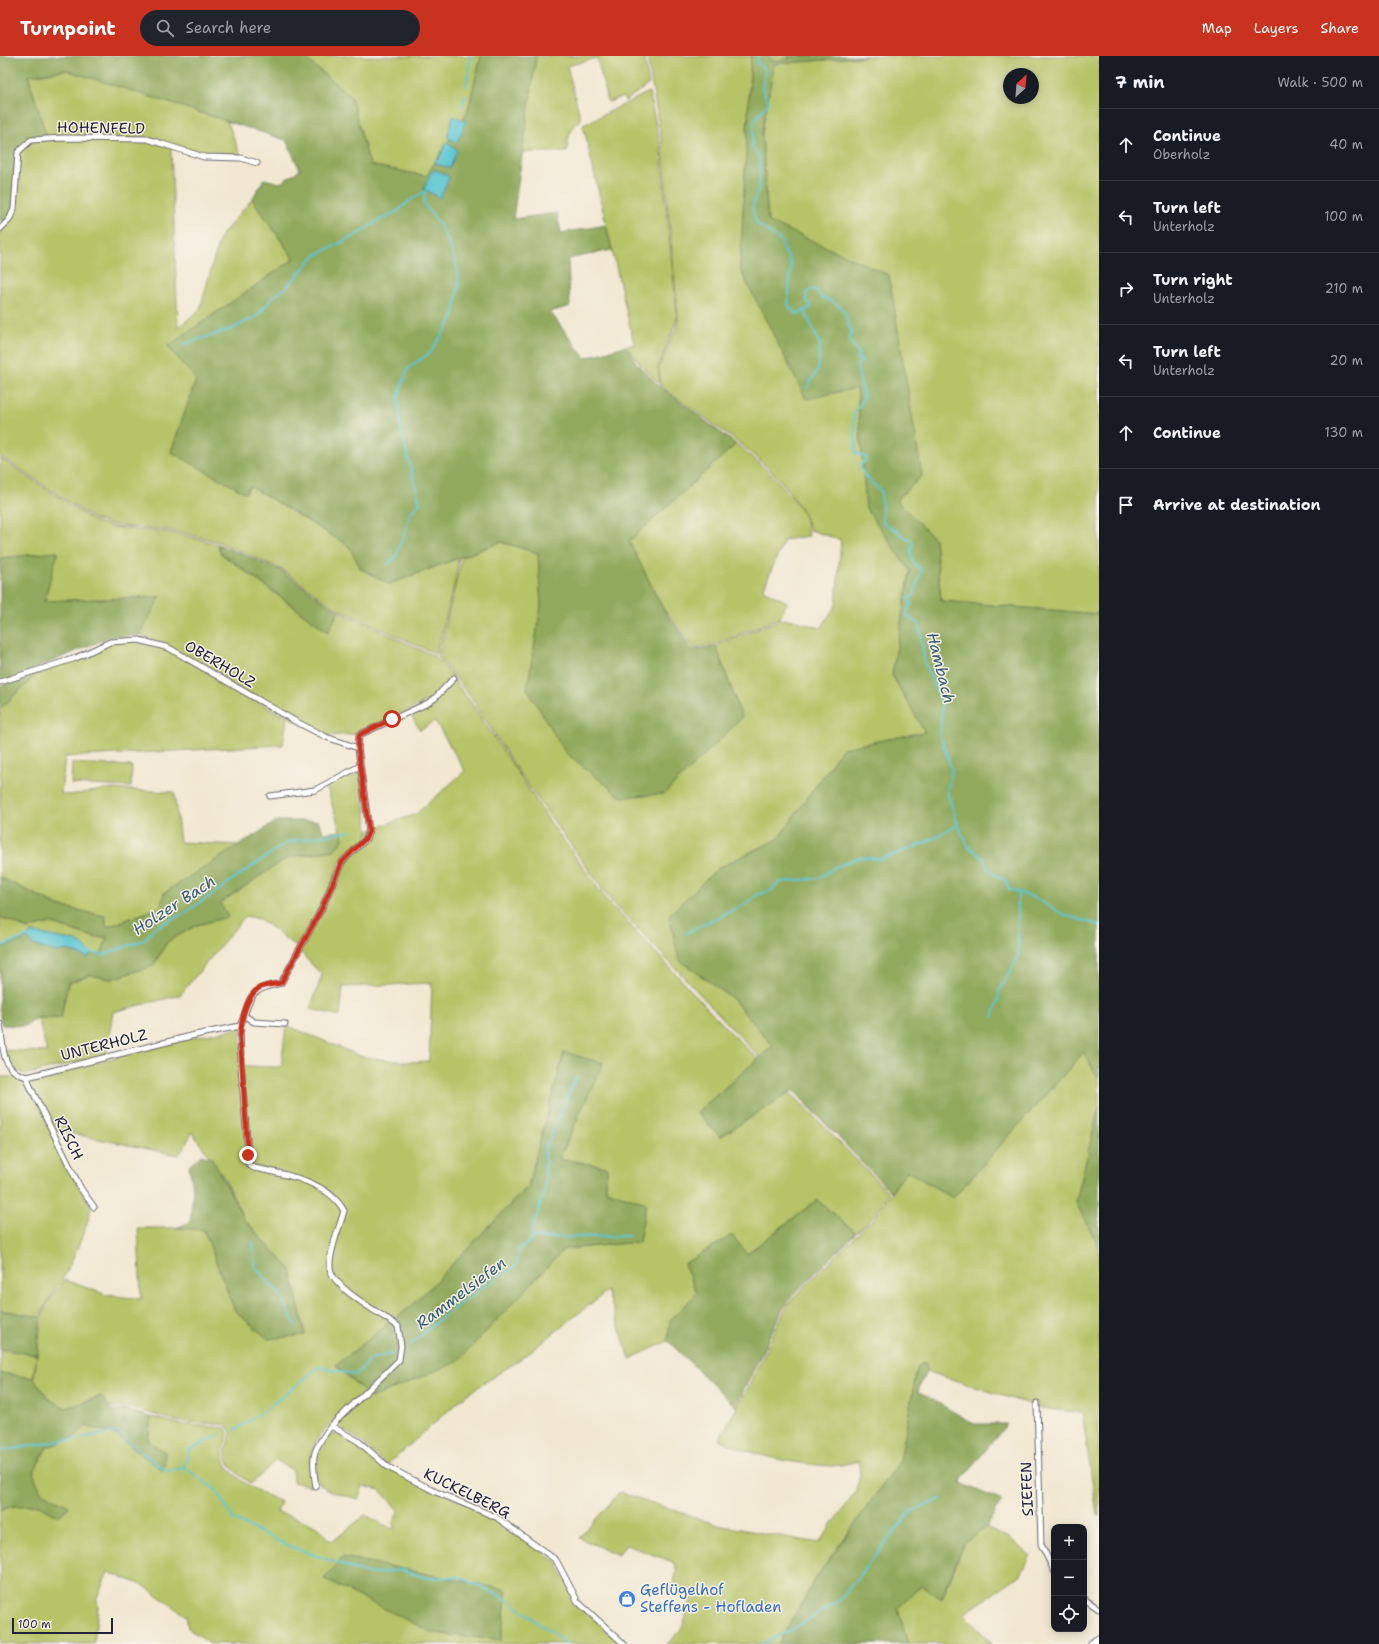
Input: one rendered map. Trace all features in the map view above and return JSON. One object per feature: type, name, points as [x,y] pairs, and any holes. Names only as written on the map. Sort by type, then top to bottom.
[{"type":"main road","points":[[1092,1644],[1099,1639]]},
{"type":"street","name":"HOHENFELD","points":[[0,229],[9,220],[14,209],[18,152],[31,140],[63,138],[147,139],[204,157],[242,158],[257,164]]},
{"type":"street","name":"OBERHOLZ","points":[[0,682],[76,658],[110,642],[139,640],[169,648],[293,720],[326,737],[358,748]]},
{"type":"street","points":[[316,1487],[312,1460],[320,1440],[331,1426],[399,1360],[401,1346],[398,1326],[355,1298],[332,1276],[330,1267],[332,1255],[344,1211],[338,1200],[311,1183],[293,1176],[254,1168],[249,1165],[241,1067],[240,1026],[253,994],[260,987],[281,983],[321,910],[342,862],[366,838],[369,831],[358,748],[359,735],[434,699],[454,678]]},
{"type":"street","points":[[270,796],[315,790],[360,766]]},
{"type":"street","points":[[245,1016],[254,1022],[285,1024]]},
{"type":"street","points":[[0,1024],[4,1062],[10,1070],[27,1077]]},
{"type":"street","name":"UNTERHOLZ","points":[[27,1077],[195,1035],[240,1026]]},
{"type":"street","name":"RISCH","points":[[27,1077],[75,1178],[87,1199],[94,1207]]},
{"type":"street","name":"SIEFEN","points":[[1037,1403],[1041,1544],[1051,1565]]},
{"type":"street","name":"KUCKELBERG","points":[[331,1426],[358,1441],[388,1467],[436,1492],[496,1517],[556,1560],[578,1602],[624,1644]]},
{"type":"street","points":[[1087,1601],[1099,1609]]},
{"type":"green space","points":[[0,56],[303,56],[351,97],[370,165],[426,176],[467,113],[481,56],[536,56],[513,219],[557,213],[561,233],[606,225],[612,250],[568,259],[570,306],[550,312],[585,358],[625,346],[638,365],[659,386],[736,444],[629,541],[664,611],[693,650],[716,646],[742,718],[664,794],[621,797],[565,752],[527,689],[541,607],[538,553],[501,542],[389,584],[361,569],[349,546],[250,486],[245,493],[171,452],[196,380],[168,346],[294,259],[252,199],[264,179],[280,183],[300,170],[286,140],[66,70],[28,76],[47,138],[32,138],[16,152],[12,209],[8,220],[0,221]]},
{"type":"green space","points":[[303,56],[481,56],[467,113],[427,176],[370,166],[351,97]]},
{"type":"green space","points":[[536,56],[644,56],[649,84],[625,101],[623,97],[608,102],[597,58],[567,66],[581,120],[571,130],[567,152],[522,152]]},
{"type":"green space","points":[[647,56],[751,56],[740,269],[857,388],[866,508],[910,571],[892,675],[925,732],[843,748],[778,839],[718,868],[679,960],[732,998],[773,1046],[760,1058],[608,897],[517,770],[473,700],[438,656],[462,557],[501,542],[538,553],[541,607],[527,689],[742,718],[716,646],[782,619],[793,620],[821,628],[836,605],[841,540],[810,530],[801,508],[786,487],[767,468],[746,449],[660,385],[659,367],[677,327],[678,316],[662,142]]},
{"type":"green space","points":[[751,56],[768,56],[771,61],[790,59],[788,56],[875,56],[774,64],[762,133],[768,221],[889,275],[922,476],[896,500],[935,539],[941,601],[1099,614],[1099,1080],[1084,1052],[953,1198],[907,1171],[891,1192],[793,1090],[720,1137],[697,1112],[773,1046],[732,998],[679,960],[669,915],[718,868],[778,839],[843,748],[925,732],[892,675],[910,571],[866,508],[857,388],[806,399],[740,269]]},
{"type":"green space","points":[[768,56],[788,56],[790,59],[771,61]]},
{"type":"green space","points":[[875,56],[1099,56],[1099,614],[941,601],[935,539],[896,500],[922,476],[768,221],[762,133],[774,64]]},
{"type":"green space","points":[[66,70],[227,120],[241,157],[203,156],[147,138],[47,138],[28,76]]},
{"type":"green space","points":[[649,92],[660,143],[677,315],[675,326],[658,367],[659,384],[626,346],[634,344],[583,125]]},
{"type":"green space","points":[[63,139],[146,140],[171,147],[178,328],[200,309],[220,237],[252,199],[294,259],[168,346],[196,380],[171,452],[246,493],[250,486],[349,546],[361,569],[389,584],[459,558],[455,582],[436,654],[332,606],[283,570],[219,542],[175,531],[113,525],[94,519],[0,456],[0,231],[9,221],[19,152],[32,141]]},
{"type":"green space","points":[[736,444],[764,468],[791,496],[804,515],[809,536],[784,540],[763,590],[787,602],[780,618],[715,644],[694,648],[663,608],[629,541]]},
{"type":"green space","points":[[0,458],[94,521],[113,527],[175,533],[218,544],[220,553],[328,632],[339,611],[436,657],[453,677],[434,698],[359,734],[326,736],[293,720],[169,647],[140,635],[160,597],[44,601],[57,552],[0,558]]},
{"type":"green space","points":[[218,544],[282,571],[331,607],[339,611],[328,632],[220,552]]},
{"type":"green space","points":[[58,552],[44,601],[160,597],[140,635],[110,637],[0,683],[0,558]]},
{"type":"green space","points":[[139,639],[169,649],[287,719],[283,745],[65,757],[61,794],[70,795],[109,789],[174,792],[180,842],[240,845],[164,893],[161,907],[107,927],[105,916],[58,906],[0,877],[0,709],[38,673],[111,642]]},
{"type":"green space","points":[[38,673],[0,709],[0,686]]},
{"type":"green space","points":[[454,680],[470,701],[551,823],[605,898],[728,1030],[758,1059],[697,1112],[720,1137],[790,1092],[889,1193],[872,1218],[856,1233],[817,1200],[746,1254],[684,1264],[697,1293],[670,1320],[668,1341],[630,1359],[607,1291],[522,1358],[466,1395],[387,1465],[359,1440],[342,1429],[339,1423],[342,1418],[367,1394],[457,1362],[564,1249],[639,1242],[646,1203],[606,1190],[607,1167],[559,1159],[602,1063],[564,1053],[528,1186],[415,1303],[392,1321],[357,1298],[339,1282],[334,1275],[331,1268],[332,1255],[345,1211],[337,1199],[327,1191],[315,1185],[262,1170],[250,1164],[242,1066],[281,1067],[286,1025],[363,1057],[406,1062],[429,1061],[432,983],[343,987],[340,1016],[310,1009],[322,975],[299,951],[343,862],[360,846],[370,830],[416,814],[465,771],[435,721],[420,730],[409,712],[428,705]]},
{"type":"green space","points":[[72,763],[132,766],[131,787],[71,784]]},
{"type":"green space","points":[[360,767],[368,831],[366,838],[341,861],[320,909],[299,949],[260,919],[245,916],[180,995],[113,1012],[106,1055],[28,1074],[18,1072],[12,1066],[4,1050],[47,1052],[38,1018],[61,1018],[68,983],[90,975],[111,979],[153,966],[167,942],[197,925],[227,917],[220,903],[287,858],[334,850],[343,840],[326,785]]},
{"type":"green space","points":[[277,821],[318,821],[324,833],[342,831],[343,840],[334,850],[287,858],[220,903],[228,917],[197,925],[167,942],[153,966],[111,979],[90,975],[68,983],[61,1018],[38,1018],[25,1026],[2,1025],[0,1016],[0,945],[4,947],[28,938],[33,945],[56,952],[68,950],[88,958],[91,954],[101,955],[107,937],[94,937],[50,923],[28,929],[0,917],[0,877],[58,906],[105,916],[107,927],[161,907],[164,893]]},
{"type":"green space","points":[[0,917],[28,929],[50,923],[94,937],[107,937],[101,955],[91,954],[78,942],[36,933],[30,933],[28,938],[4,947],[0,945]]},
{"type":"green space","points":[[240,1028],[248,1164],[287,1175],[314,1185],[335,1201],[343,1211],[331,1254],[331,1276],[391,1322],[336,1366],[365,1392],[331,1422],[317,1440],[312,1450],[310,1461],[313,1483],[310,1486],[293,1482],[292,1470],[276,1460],[251,1484],[234,1470],[228,1461],[226,1447],[231,1432],[226,1425],[177,1421],[131,1408],[110,1407],[101,1396],[66,1408],[50,1400],[34,1379],[42,1317],[47,1303],[65,1280],[107,1295],[141,1299],[138,1228],[191,1228],[204,1230],[235,1311],[268,1338],[305,1335],[291,1270],[244,1219],[223,1176],[192,1132],[184,1148],[178,1155],[54,1130],[31,1086],[33,1078],[196,1037]]},
{"type":"green space","points":[[564,1052],[603,1063],[559,1159],[607,1167],[606,1190],[646,1203],[639,1242],[564,1249],[457,1362],[371,1398],[336,1365],[415,1303],[528,1186]]},
{"type":"green space","points":[[1084,1052],[1099,1080],[1099,1107],[1076,1202],[1099,1247],[1099,1516],[1097,1514],[1082,1413],[1041,1408],[926,1371],[926,1365],[922,1363],[917,1369],[900,1461],[818,1575],[778,1644],[667,1644],[682,1628],[692,1597],[672,1588],[677,1571],[673,1562],[626,1545],[618,1555],[579,1538],[620,1492],[718,1525],[819,1543],[855,1493],[860,1476],[859,1461],[831,1466],[788,1461],[745,1450],[719,1439],[746,1392],[784,1312],[793,1298],[874,1218],[907,1170],[953,1198]]},
{"type":"green space","points":[[0,1077],[19,1077],[26,1082],[51,1129],[72,1175],[91,1207],[90,1214],[70,1266],[47,1302],[40,1317],[0,1310]]},
{"type":"green space","points":[[1099,1107],[1099,1247],[1076,1202]]},
{"type":"green space","points":[[201,1155],[212,1158],[244,1219],[291,1270],[305,1335],[268,1339],[235,1311],[204,1230],[176,1228],[190,1222],[193,1191],[189,1166]]},
{"type":"green space","points":[[817,1200],[856,1233],[792,1296],[782,1311],[736,1407],[668,1341],[670,1320],[697,1293],[684,1264],[732,1235],[747,1254]]},
{"type":"green space","points":[[0,1310],[40,1317],[37,1355],[0,1349]]},
{"type":"green space","points":[[0,1349],[37,1355],[33,1378],[0,1373]]},
{"type":"green space","points":[[922,1363],[926,1365],[926,1371],[918,1391],[974,1424],[1007,1424],[962,1479],[961,1483],[1002,1501],[986,1527],[964,1544],[941,1600],[922,1585],[898,1608],[908,1644],[778,1644],[818,1575],[900,1461],[917,1369]]},
{"type":"green space","points":[[0,1373],[33,1378],[50,1400],[66,1408],[101,1396],[111,1410],[126,1410],[151,1417],[148,1441],[165,1452],[163,1471],[117,1435],[86,1426],[76,1436],[47,1447],[33,1473],[41,1492],[69,1506],[58,1516],[39,1505],[12,1506],[0,1511]]},
{"type":"green space","points":[[151,1417],[180,1424],[226,1428],[228,1433],[223,1451],[225,1462],[230,1470],[246,1484],[281,1502],[277,1512],[305,1521],[318,1528],[327,1539],[333,1541],[365,1515],[392,1529],[394,1528],[393,1522],[399,1511],[380,1490],[363,1486],[358,1499],[329,1491],[321,1485],[316,1478],[314,1458],[325,1437],[331,1434],[342,1435],[357,1443],[388,1468],[496,1517],[557,1562],[577,1603],[622,1644],[210,1644],[188,1628],[186,1616],[143,1585],[108,1572],[96,1600],[98,1607],[94,1644],[0,1644],[0,1511],[12,1506],[39,1505],[58,1516],[69,1507],[41,1492],[33,1473],[47,1447],[76,1436],[86,1426],[117,1435],[163,1471],[165,1452],[148,1441]],"holes":[[[427,1575],[507,1590],[501,1639],[433,1633]]]},
{"type":"green space","points":[[986,1527],[1011,1539],[1030,1555],[1020,1575],[964,1614],[992,1644],[908,1644],[898,1608],[922,1585],[942,1600],[964,1544]]},
{"type":"green space","points":[[343,1557],[507,1590],[501,1640],[433,1633],[324,1579]]},
{"type":"water","points":[[453,116],[466,121],[458,141],[455,142],[448,138]]},
{"type":"water","points":[[446,143],[452,145],[457,150],[450,168],[436,164],[435,160],[439,159]]},
{"type":"water","points":[[436,170],[447,175],[449,178],[440,198],[424,189],[431,172]]},
{"type":"water","points":[[30,933],[42,934],[78,942],[91,954],[88,958],[68,950],[56,952],[33,945],[28,938]]},
{"type":"waterway","points":[[466,86],[471,56]]},
{"type":"waterway","name":"Hambach","points":[[758,56],[757,62],[765,71],[762,89],[769,102],[754,120],[752,147],[759,156],[760,184],[752,208],[757,224],[780,240],[791,264],[788,306],[796,314],[811,308],[807,300],[806,293],[813,289],[818,292],[822,298],[832,301],[843,310],[848,325],[852,331],[849,337],[852,345],[859,353],[857,359],[862,361],[857,366],[864,398],[854,414],[856,453],[867,458],[860,466],[865,476],[881,491],[883,522],[913,542],[911,555],[913,561],[921,570],[914,595],[908,599],[912,604],[908,609],[907,616],[919,624],[925,664],[942,703],[940,735],[952,770],[947,791],[958,825],[968,846],[984,859],[987,868],[995,875],[1005,880],[1009,889],[1035,898],[1064,915],[1099,925]]},
{"type":"waterway","points":[[462,107],[465,95]]},
{"type":"waterway","points":[[184,344],[232,329],[257,316],[273,297],[287,287],[314,256],[358,234],[381,219],[398,211],[410,200],[426,191]]},
{"type":"waterway","points":[[388,564],[396,556],[407,527],[410,513],[420,503],[401,431],[398,397],[408,368],[430,353],[453,318],[459,286],[457,266],[449,243],[439,223],[424,204],[425,192]]},
{"type":"waterway","points":[[804,310],[820,344],[818,369],[807,388]]},
{"type":"waterway","points":[[686,933],[749,902],[758,894],[770,891],[780,882],[820,878],[832,869],[859,857],[881,859],[925,843],[958,825]]},
{"type":"waterway","name":"Holzer Bach","points":[[88,952],[103,955],[144,940],[156,927],[185,913],[287,842],[351,831]]},
{"type":"waterway","points":[[993,1017],[998,1002],[999,991],[1018,958],[1018,894]]},
{"type":"waterway","name":"Holzer Bach","points":[[0,943],[4,945],[30,936]]},
{"type":"waterway","points":[[533,1237],[532,1231],[545,1190],[545,1149],[576,1077]]},
{"type":"waterway","name":"Rammelsiefen","points":[[410,1345],[462,1302],[517,1265],[518,1251],[533,1238],[629,1236]]},
{"type":"waterway","points":[[253,1242],[255,1267],[279,1294],[296,1326]]},
{"type":"waterway","name":"Rammelsiefen","points":[[235,1430],[263,1412],[319,1367],[355,1375],[373,1358],[392,1354]]},
{"type":"waterway","points":[[0,1451],[116,1432],[160,1467],[170,1471],[184,1467],[216,1490],[234,1520],[294,1548],[369,1574],[401,1570],[428,1578],[460,1577],[508,1600],[566,1644]]},
{"type":"waterway","name":"Rammelsiefen","points":[[184,1467],[189,1450],[219,1435]]},
{"type":"waterway","points":[[761,1644],[791,1630],[839,1601],[910,1512],[941,1499]]},
{"type":"place","name":"Geflügelhof Steffens - Hofladen","points":[[627,1599]]},
{"type":"route","points":[[248,1155],[241,1067],[240,1026],[253,994],[260,987],[281,983],[321,910],[340,865],[366,838],[369,831],[358,748],[359,735],[392,719]]}]
